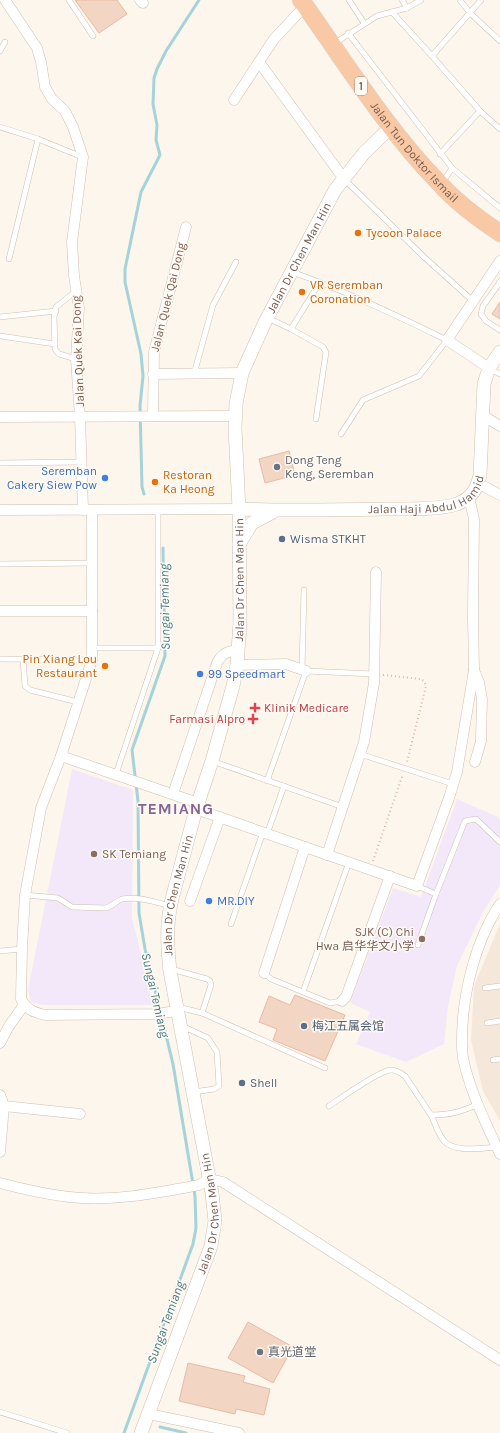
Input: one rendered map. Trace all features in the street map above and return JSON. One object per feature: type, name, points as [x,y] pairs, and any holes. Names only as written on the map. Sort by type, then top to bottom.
[{"type":"highway","name":"Jalan Tun Doktor Ismail","points":[[303,3],[390,128],[441,186],[463,206],[500,233]]},
{"type":"street","name":"Jalan Quek Kai Dong","points":[[5,0],[37,48],[45,87],[52,99],[65,111],[73,127],[83,157],[72,242],[74,276],[79,308],[76,359],[82,462],[88,510],[92,563],[92,660],[61,756],[41,808],[25,895],[21,999],[24,1005]]},
{"type":"street","points":[[234,100],[274,39],[303,3]]},
{"type":"street","points":[[259,62],[344,179]]},
{"type":"street","name":"Jalan Dr Chen Man Hin","points":[[141,1433],[211,1246],[215,1221],[204,1182],[193,1092],[181,1025],[175,1010],[167,950],[167,932],[170,906],[197,806],[212,761],[233,686],[239,650],[239,509],[236,404],[242,374],[267,318],[335,190],[364,153],[390,128]]},
{"type":"street","name":"Jalan Quek Qai Dong","points":[[150,416],[154,352],[186,227]]},
{"type":"street","points":[[494,371],[448,340],[500,261]]},
{"type":"street","name":"Jalan Haji Abdul Hamid","points":[[239,509],[275,511],[420,508],[457,504],[469,497],[477,488],[480,475],[484,384],[494,371],[500,352]]},
{"type":"street","points":[[153,374],[242,374]]},
{"type":"street","points":[[482,415],[500,426]]},
{"type":"street","points":[[0,417],[236,416]]},
{"type":"street","points":[[237,479],[248,499],[255,504],[275,511]]},
{"type":"street","points":[[478,483],[500,494]]},
{"type":"street","points":[[61,756],[173,794],[220,817],[417,886],[449,798],[458,766],[474,670],[474,519],[469,497]]},
{"type":"street","points":[[0,510],[239,509]]},
{"type":"street","points":[[239,544],[252,523],[275,511]]},
{"type":"street","points":[[327,854],[364,742],[374,674],[376,572]]},
{"type":"street","points":[[0,611],[92,611]]},
{"type":"street","points":[[173,794],[217,663],[220,657],[226,653],[239,650]]},
{"type":"street","points":[[237,664],[286,664],[304,670]]},
{"type":"street","points":[[474,670],[479,682],[482,706],[481,741],[475,762]]},
{"type":"street","points":[[190,901],[220,817]]},
{"type":"street","points":[[264,973],[305,847]]},
{"type":"street","points":[[342,1001],[346,998],[390,876]]},
{"type":"street","points":[[498,1150],[471,1088],[462,1056],[462,1021],[471,971],[482,938],[500,904]]},
{"type":"street","points":[[0,1043],[9,1026],[24,1005],[30,1012],[45,1015],[154,1014],[175,1010]]},
{"type":"street","points":[[0,1095],[4,1106],[0,1152]]},
{"type":"street","points":[[4,1106],[80,1114]]},
{"type":"street","points":[[0,1183],[70,1197],[115,1198],[184,1188],[204,1182],[223,1182],[500,1360]]},
{"type":"street","points":[[149,1414],[239,1433]]},
{"type":"lane","points":[[69,0],[94,36]]},
{"type":"lane","points":[[349,0],[364,23]]},
{"type":"lane","points":[[402,0],[407,8]]},
{"type":"lane","points":[[332,45],[377,16],[407,8],[421,0]]},
{"type":"lane","points":[[460,0],[470,14],[500,41]]},
{"type":"lane","points":[[432,56],[481,0]]},
{"type":"lane","points":[[392,12],[480,111],[500,129]]},
{"type":"lane","points":[[348,34],[452,168],[500,208]]},
{"type":"lane","points":[[0,51],[5,42]]},
{"type":"lane","points":[[440,154],[480,111]]},
{"type":"lane","points":[[0,127],[38,139],[83,157]]},
{"type":"lane","points":[[9,259],[38,139]]},
{"type":"lane","points":[[441,186],[452,168]]},
{"type":"lane","points":[[344,179],[424,257],[473,301]]},
{"type":"lane","points":[[194,374],[213,305],[236,262]]},
{"type":"lane","points":[[292,272],[320,282],[383,309],[448,340],[419,376],[363,400],[341,434]]},
{"type":"lane","points":[[291,329],[320,282]]},
{"type":"lane","points":[[500,282],[482,306],[481,314],[486,321],[500,330]]},
{"type":"lane","points":[[76,291],[56,307],[54,317],[55,349],[60,354],[76,359]]},
{"type":"lane","points":[[0,317],[56,310]]},
{"type":"lane","points":[[267,318],[324,346],[326,352],[316,419]]},
{"type":"lane","points":[[0,336],[55,344]]},
{"type":"lane","points":[[0,463],[82,462]]},
{"type":"lane","points":[[116,774],[158,648],[158,510]]},
{"type":"lane","points":[[0,564],[92,563]]},
{"type":"lane","points":[[267,781],[304,670],[304,590]]},
{"type":"lane","points":[[93,648],[158,648]]},
{"type":"lane","points":[[0,659],[92,660]]},
{"type":"lane","points":[[23,659],[25,686],[30,690],[78,702]]},
{"type":"lane","points":[[304,670],[374,674]]},
{"type":"lane","points":[[360,754],[453,784]]},
{"type":"lane","points":[[212,761],[343,807]]},
{"type":"lane","points":[[231,924],[284,786]]},
{"type":"lane","points":[[418,945],[436,894],[465,822],[476,819],[500,842]]},
{"type":"lane","points":[[303,992],[349,862]]},
{"type":"lane","points":[[417,886],[436,894]]},
{"type":"lane","points":[[25,895],[58,898],[72,908],[100,909],[110,907],[122,899],[147,900],[170,906]]},
{"type":"lane","points":[[0,950],[22,949]]},
{"type":"lane","points":[[170,968],[210,981],[211,985],[202,1013]]},
{"type":"lane","points":[[264,973],[271,979],[330,1003],[342,1001]]},
{"type":"lane","points":[[485,988],[500,986]]},
{"type":"lane","points":[[175,1010],[202,1013],[325,1068]]},
{"type":"lane","points":[[487,1023],[500,1021]]},
{"type":"lane","points":[[181,1025],[208,1038],[217,1052],[219,1086],[214,1089],[193,1092]]},
{"type":"lane","points":[[493,1060],[500,1059]]},
{"type":"lane","points":[[329,1106],[381,1072],[391,1070],[400,1072],[405,1076],[431,1115],[444,1140],[452,1146],[470,1149],[498,1150]]},
{"type":"lane","points":[[431,1115],[445,1115],[459,1112],[478,1104]]},
{"type":"lane","points":[[0,1412],[67,1433]]},
{"type":"path","points":[[370,870],[405,769],[426,686],[424,681],[420,679],[374,674]]},
{"type":"shaded area","name":"SK Temiang","points":[[72,769],[133,790],[132,918],[148,981],[152,1005],[43,1005],[31,1002],[28,990]]},
{"type":"shaded area","name":"SJK (C) Chi Hwa 启华华文小学","points":[[457,799],[500,818],[500,885],[483,912],[457,966],[448,1006],[444,1044],[406,1062],[356,1044],[370,1012],[350,1003],[393,888],[421,897]]},
{"type":"shaded area","points":[[500,924],[500,1121],[483,1091],[471,1040],[474,986]]},
{"type":"building","points":[[75,0],[117,0],[127,14],[99,33]]},
{"type":"building","points":[[500,302],[500,319],[492,314]]},
{"type":"building","name":"Dong Teng Keng, Seremban","points":[[289,451],[295,475],[265,483],[259,459]]},
{"type":"building","name":"梅江五属会馆","points":[[295,995],[345,1015],[325,1061],[273,1040],[277,1029],[259,1022],[269,996],[290,1005]]},
{"type":"building","name":"真光道堂","points":[[248,1322],[293,1347],[273,1383],[228,1358]]},
{"type":"building","points":[[188,1363],[245,1376],[243,1382],[270,1389],[264,1415],[236,1409],[235,1414],[179,1401]]},
{"type":"waterway","name":"Sungai Temiang","points":[[144,494],[142,487],[140,406],[143,376],[141,354],[125,282],[125,269],[141,192],[160,155],[156,140],[157,125],[153,104],[154,78],[166,51],[199,0]]},
{"type":"waterway","name":"Sungai Temiang","points":[[124,1433],[193,1244],[196,1228],[195,1196],[173,1064],[145,949],[139,913],[138,801],[132,750],[165,656],[163,548]]},
{"type":"waterway","points":[[160,1427],[186,1433]]},
{"type":"place","name":"Tycoon Palace","points":[[358,233]]},
{"type":"place","name":"VR Seremban Coronation","points":[[302,292]]},
{"type":"place","name":"Dong Teng Keng, Seremban","points":[[277,467]]},
{"type":"place","name":"Seremban Cakery Siew Pow","points":[[105,478]]},
{"type":"place","name":"Restoran Ka Heong","points":[[155,482]]},
{"type":"place","name":"Wisma STKHT","points":[[282,539]]},
{"type":"place","name":"Pin Xiang Lou Restaurant","points":[[105,666]]},
{"type":"place","name":"99 Speedmart","points":[[200,674]]},
{"type":"place","name":"Klinik Medicare","points":[[255,708]]},
{"type":"place","name":"Farmasi Alpro","points":[[253,719]]},
{"type":"place","name":"SK Temiang","points":[[94,854]]},
{"type":"place","name":"MR.DIY","points":[[209,901]]},
{"type":"place","name":"SJK (C) Chi Hwa 启华华文小学","points":[[422,939]]},
{"type":"place","name":"梅江五属会馆","points":[[304,1026]]},
{"type":"place","name":"Shell","points":[[242,1083]]},
{"type":"place","name":"真光道堂","points":[[260,1352]]},
{"type":"district","name":"TEMIANG","points":[[176,808]]}]
